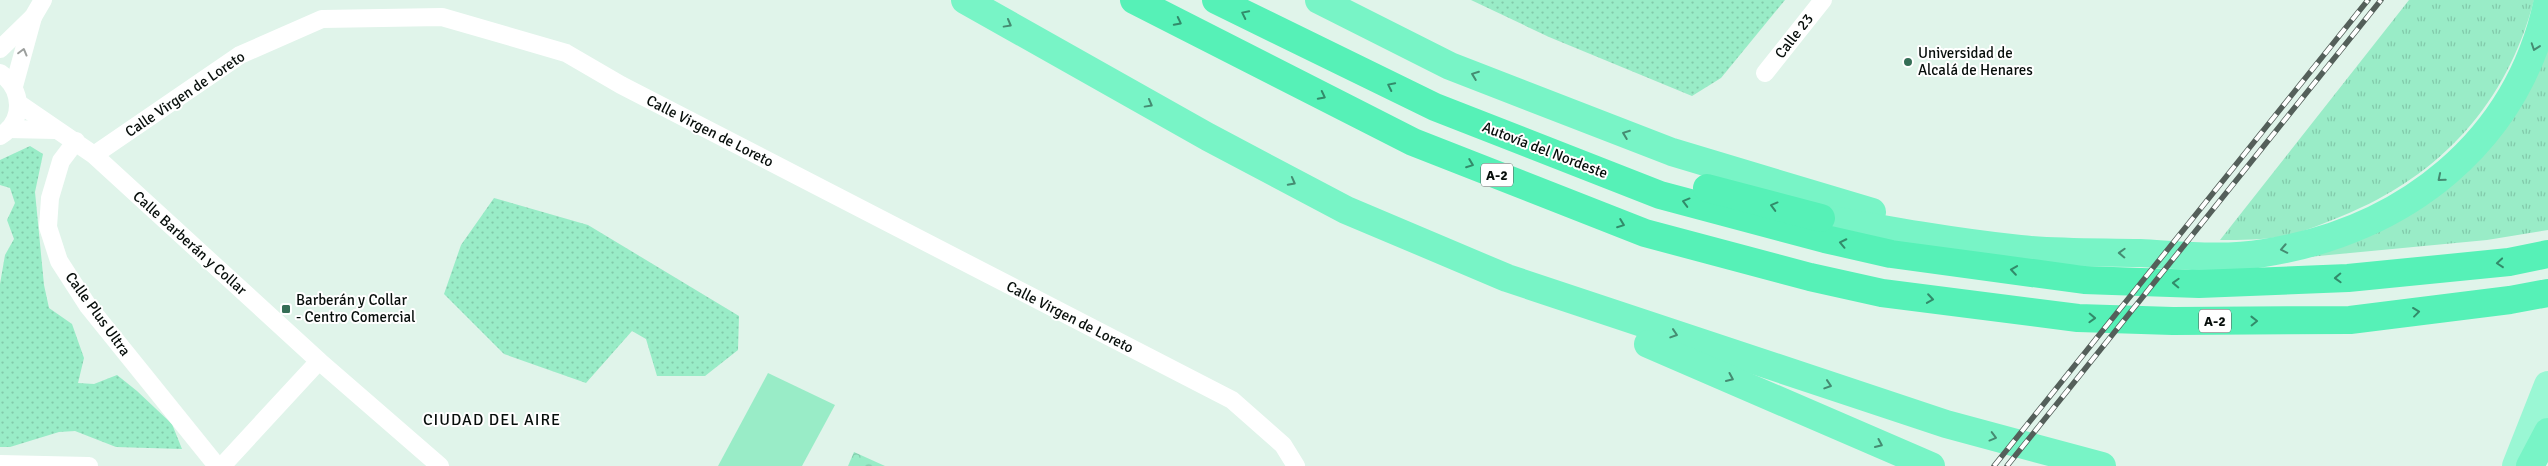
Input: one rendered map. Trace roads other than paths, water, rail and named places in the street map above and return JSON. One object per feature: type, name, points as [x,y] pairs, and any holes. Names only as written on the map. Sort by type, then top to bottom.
[{"type":"highway","points":[[965,0],[1208,137],[1382,227],[1507,278],[1946,424],[2096,465]]},
{"type":"highway","name":"A-2","points":[[1134,0],[1413,142],[1610,219],[1655,236],[1810,277],[1882,292],[2078,318],[2173,322],[2350,320],[2510,300],[2548,293]]},
{"type":"highway","name":"Autovía del Nordeste","points":[[1216,0],[1435,108],[1660,195],[1825,239],[1897,236],[2084,280],[2199,284],[2348,278],[2510,262],[2548,254]]},
{"type":"highway","points":[[1320,0],[1450,66],[1897,236]]},
{"type":"highway","points":[[1435,108],[1664,176],[1821,218],[1897,236],[2021,249],[2214,256],[2262,254],[2310,244],[2364,225],[2395,210],[2428,189],[2456,165],[2480,139],[2510,97],[2534,52],[2548,0]]},
{"type":"highway","points":[[1382,227],[1458,272],[1682,357],[1924,464]]},
{"type":"highway","points":[[2530,466],[2548,432]]},
{"type":"highway","points":[[2516,466],[2548,459]]},
{"type":"main road","points":[[2516,466],[2548,385]]},
{"type":"street","points":[[0,48],[33,17],[43,0]]},
{"type":"street","name":"Calle 23","points":[[1765,73],[1823,0]]},
{"type":"street","points":[[5,133],[18,112],[16,95],[33,17]]},
{"type":"street","name":"Calle Virgen de Loreto","points":[[94,155],[240,54],[322,19],[442,17],[566,53],[629,90],[1232,400],[1283,445],[1296,466]]},
{"type":"street","name":"Calle Barberán y Collar","points":[[0,73],[16,95],[56,130],[76,141],[94,155],[319,361],[440,466]]},
{"type":"street","name":"Calle Barberán y Collar","points":[[5,133],[56,130]]},
{"type":"street","name":"Calle Plus Ultra","points":[[76,141],[61,161],[50,198],[48,227],[59,261],[88,306],[217,466]]},
{"type":"street","points":[[222,466],[319,361]]},
{"type":"street","points":[[0,464],[89,466]]},
{"type":"railway","points":[[1994,466],[2368,0]]},
{"type":"railway","points":[[2007,466],[2381,0]]},
{"type":"place","name":"Universidad de Alcalá de Henares","points":[[1908,62]]},
{"type":"place","name":"Barberán y Collar - Centro Comercial","points":[[286,309]]},
{"type":"district","name":"CIUDAD DEL AIRE","points":[[492,420]]}]
